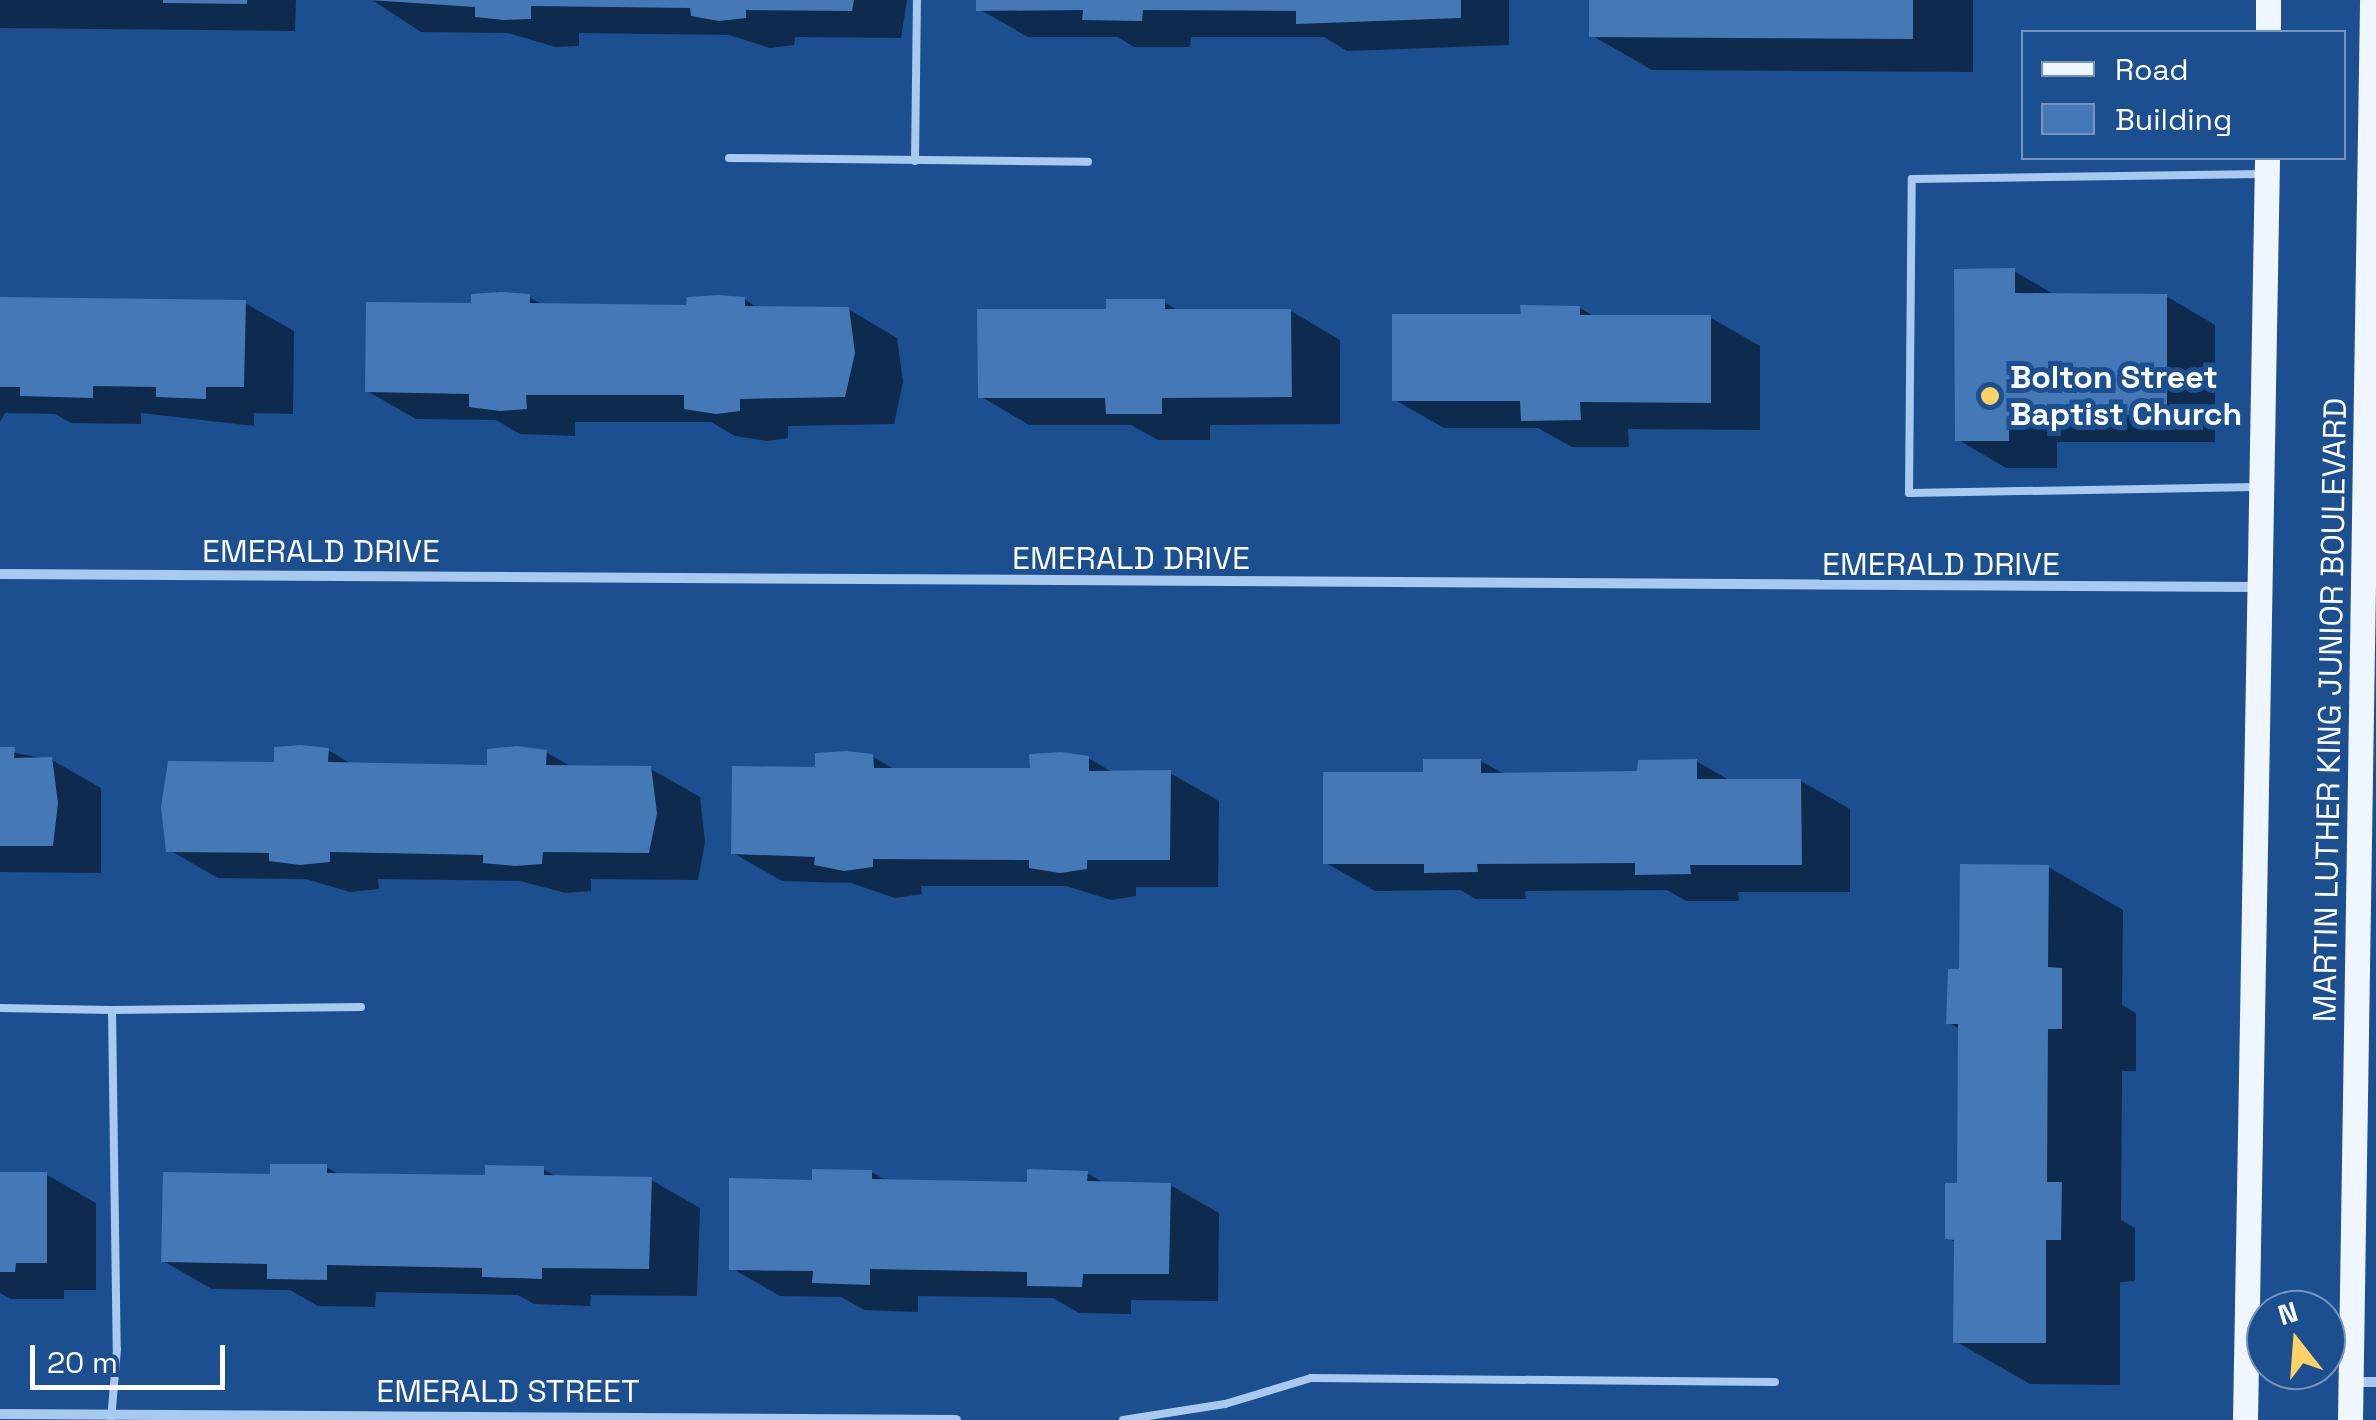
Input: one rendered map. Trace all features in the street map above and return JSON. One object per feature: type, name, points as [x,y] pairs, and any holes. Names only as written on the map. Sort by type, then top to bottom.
[{"type":"main road","points":[[2268,0],[2268,30]]},
{"type":"main road","name":"MARTIN LUTHER KING JUNIOR BOULEVARD","points":[[2350,1420],[2363,1382],[2372,0]]},
{"type":"main road","points":[[2245,1420],[2267,166]]},
{"type":"street","name":"EMERALD DRIVE","points":[[0,574],[2262,587]]},
{"type":"street","name":"EMERALD STREET","points":[[0,1414],[956,1420]]},
{"type":"lane","points":[[915,161],[917,0]]},
{"type":"lane","points":[[728,158],[1088,162]]},
{"type":"lane","points":[[2263,487],[1909,493],[1912,178],[2267,166]]},
{"type":"lane","points":[[0,1008],[361,1006]]},
{"type":"lane","points":[[111,1417],[116,1349],[112,1010]]},
{"type":"lane","points":[[1123,1420],[1225,1404],[1311,1378],[1776,1382]]},
{"type":"building","points":[[247,0],[247,4],[163,3]]},
{"type":"building","points":[[369,0],[854,0],[852,11],[746,10],[746,18],[719,21],[691,16],[690,8],[531,6],[531,19],[504,20],[475,17],[475,7]]},
{"type":"building","points":[[976,0],[1461,0],[1461,18],[1296,24],[1296,11],[1143,10],[1142,21],[1082,20],[1083,10],[976,11]]},
{"type":"building","points":[[1589,0],[1913,0],[1913,39],[1589,37]]},
{"type":"building","points":[[2015,268],[2015,293],[2167,294],[2167,415],[2009,415],[2009,441],[1955,441],[1954,269]]},
{"type":"building","points":[[471,294],[530,294],[530,303],[686,305],[687,297],[718,295],[745,297],[745,306],[849,307],[855,353],[845,397],[740,399],[740,411],[716,414],[684,409],[684,395],[526,395],[527,409],[500,411],[469,407],[469,394],[365,392],[366,302],[471,303]]},
{"type":"building","points":[[0,297],[246,300],[244,387],[206,387],[206,399],[156,397],[156,387],[93,386],[93,398],[20,396],[20,387],[0,387]]},
{"type":"building","points":[[1106,299],[1165,299],[1165,309],[1291,309],[1292,397],[1162,398],[1162,414],[1106,414],[1105,398],[978,398],[977,309],[1106,309]]},
{"type":"building","points":[[1520,305],[1580,306],[1580,315],[1711,315],[1711,403],[1580,402],[1581,420],[1521,421],[1520,401],[1392,401],[1392,314],[1521,314]]},
{"type":"building","points":[[517,746],[547,750],[546,765],[651,766],[657,813],[649,853],[543,852],[542,864],[515,866],[483,863],[483,855],[330,852],[330,862],[300,865],[269,861],[269,853],[166,852],[161,807],[168,761],[274,762],[274,747],[329,748],[328,762],[487,765],[487,749]]},
{"type":"building","points":[[0,747],[15,747],[14,758],[52,757],[58,803],[53,846],[0,846]]},
{"type":"building","points":[[1061,752],[1089,756],[1089,771],[1171,770],[1170,860],[1087,860],[1087,869],[1060,873],[1029,868],[1029,860],[873,859],[873,867],[844,871],[814,865],[815,857],[731,854],[732,766],[815,767],[815,753],[873,754],[874,768],[1030,768],[1029,754]]},
{"type":"building","points":[[1423,759],[1481,759],[1481,773],[1637,771],[1638,760],[1697,759],[1697,779],[1801,779],[1802,865],[1690,865],[1691,874],[1635,875],[1635,863],[1477,864],[1478,872],[1424,873],[1424,864],[1323,864],[1323,772],[1423,772]]},
{"type":"building","points":[[1960,864],[2049,865],[2048,967],[2062,968],[2062,1029],[2048,1029],[2047,1182],[2062,1182],[2061,1240],[2046,1240],[2046,1343],[1953,1343],[1954,1240],[1945,1239],[1945,1183],[1957,1183],[1958,1024],[1946,1024],[1948,969],[1959,969]]},
{"type":"building","points":[[270,1164],[327,1164],[327,1173],[485,1175],[485,1165],[544,1166],[544,1175],[652,1177],[649,1269],[542,1268],[542,1279],[482,1277],[482,1268],[327,1265],[327,1280],[267,1279],[267,1264],[161,1262],[163,1172],[270,1174]]},
{"type":"building","points":[[812,1169],[872,1170],[872,1179],[1027,1182],[1027,1169],[1088,1171],[1087,1181],[1171,1183],[1169,1274],[1083,1274],[1082,1287],[1027,1286],[1027,1272],[870,1269],[870,1285],[812,1283],[813,1271],[729,1270],[729,1178],[812,1180]]},
{"type":"building","points":[[0,1172],[47,1172],[47,1263],[16,1263],[15,1272],[0,1272]]},
{"type":"place","name":"Bolton Street Baptist Church","points":[[1990,396]]}]
